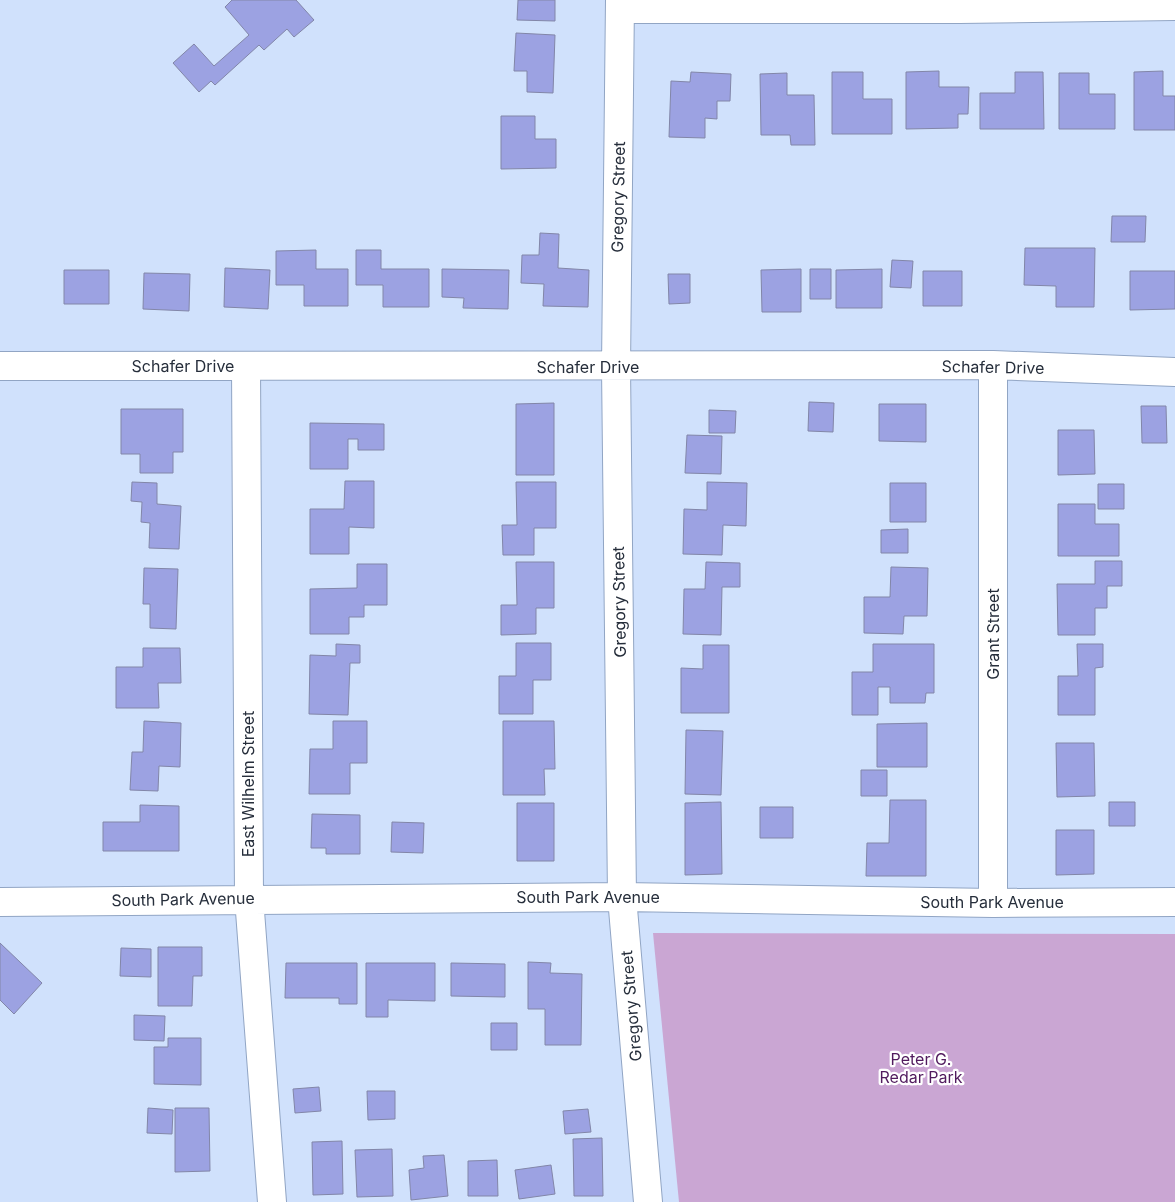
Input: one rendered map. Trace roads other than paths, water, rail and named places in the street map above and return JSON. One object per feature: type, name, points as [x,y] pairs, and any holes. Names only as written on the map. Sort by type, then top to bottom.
[{"type":"street","points":[[620,4],[1175,6]]},
{"type":"street","name":"Gregory Street","points":[[620,4],[616,367],[622,897],[648,1202]]},
{"type":"street","name":"Schafer Drive","points":[[0,366],[616,367],[993,365],[1175,372]]},
{"type":"street","name":"Grant Street","points":[[993,365],[993,903]]},
{"type":"street","name":"East Wilhelm Street","points":[[246,366],[249,898],[272,1202]]},
{"type":"street","name":"South Park Avenue","points":[[0,902],[249,898],[622,897],[993,903],[1175,902]]},
{"type":"park label","name":"Peter G. Redar Park","points":[[921,1068]]}]
